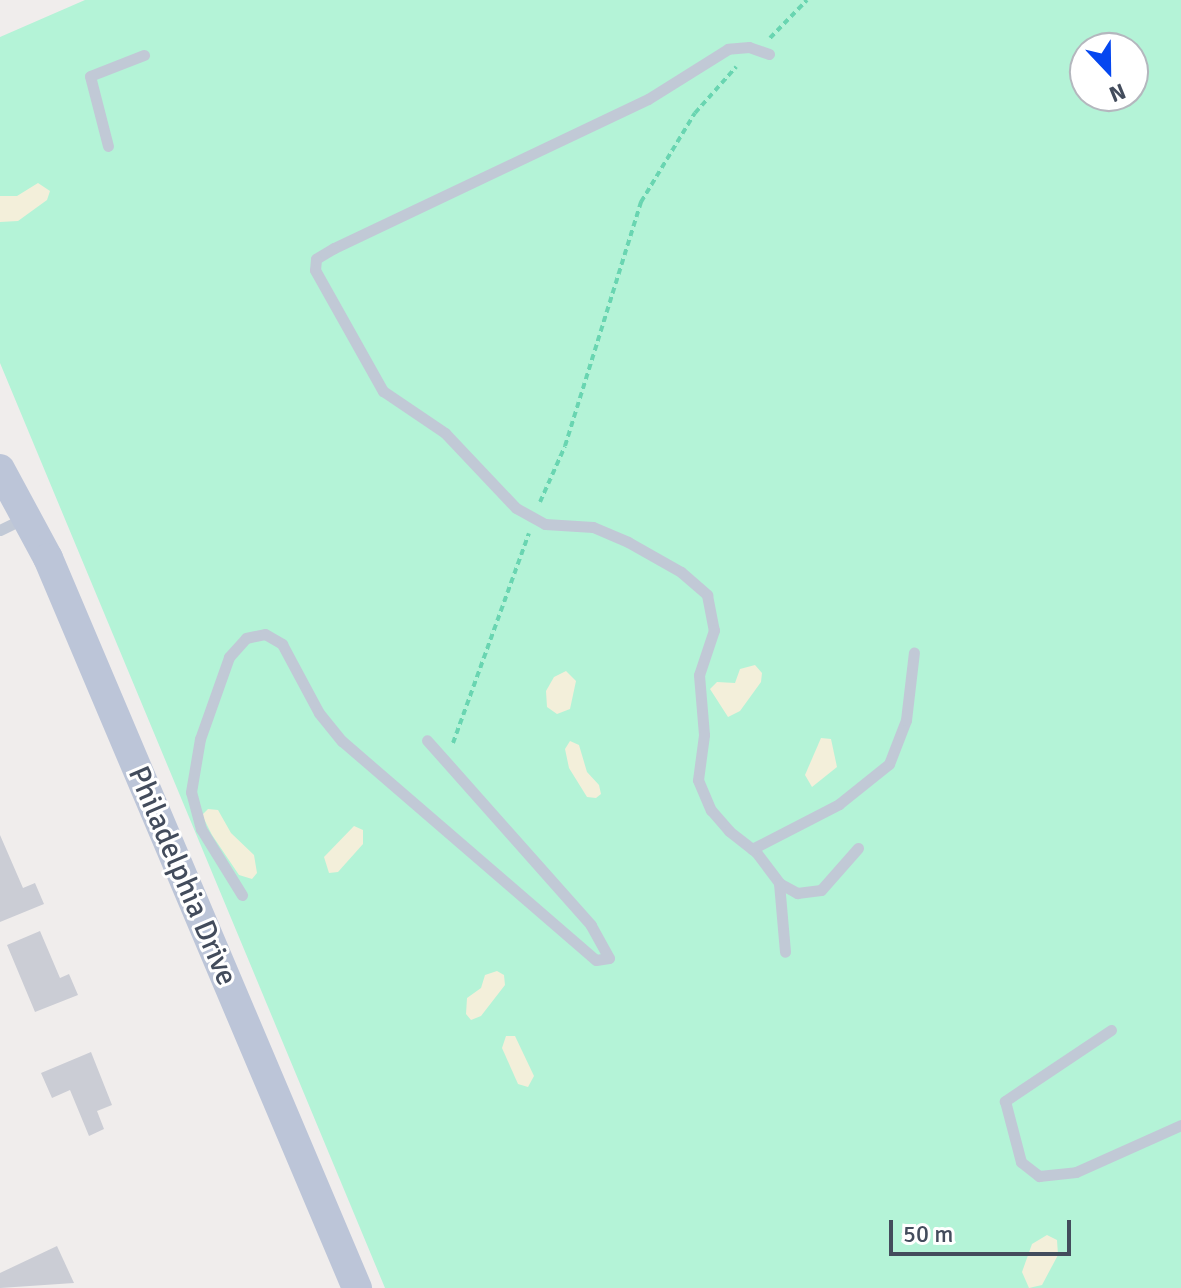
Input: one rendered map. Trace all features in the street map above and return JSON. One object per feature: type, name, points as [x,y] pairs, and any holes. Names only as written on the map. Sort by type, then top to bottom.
[{"type":"main road","name":"Philadelphia Drive","points":[[3,484],[11,525],[48,558],[357,1288]]},
{"type":"lane","points":[[764,51],[749,47],[728,49],[648,99],[334,248],[316,259],[315,270],[383,391],[445,433],[516,508],[545,524],[593,527],[628,542],[681,572],[707,595],[714,630],[699,675],[704,735],[698,780],[711,810],[752,849],[779,883],[797,893],[821,890],[858,848]]},
{"type":"lane","points":[[108,146],[90,76],[144,55]]},
{"type":"lane","points":[[242,895],[201,829],[191,792],[211,701],[229,657],[246,638],[265,634],[282,644],[319,713],[342,741],[584,950],[603,962],[609,958],[591,925],[427,740]]},
{"type":"lane","points":[[752,849],[839,804],[889,764],[906,720],[914,652]]},
{"type":"lane","points":[[779,883],[785,952]]},
{"type":"lane","points":[[1111,1030],[1005,1101],[1021,1162],[1039,1176],[1076,1172],[1181,1125]]},
{"type":"path","points":[[764,51],[807,0]]},
{"type":"path","points":[[535,516],[565,446],[641,202],[695,113],[738,65]]},
{"type":"path","points":[[452,745],[530,528]]},
{"type":"green space","points":[[85,0],[1181,0],[1181,1288],[385,1288],[0,363],[0,37]]},
{"type":"sand","points":[[38,183],[50,191],[47,200],[18,221],[0,222],[0,196],[17,196]]},
{"type":"sand","points":[[755,665],[762,673],[761,682],[740,711],[728,717],[710,689],[717,682],[735,683],[740,669]]},
{"type":"sand","points":[[566,671],[576,681],[570,709],[557,714],[547,707],[546,691],[554,677]]},
{"type":"sand","points":[[821,738],[831,739],[837,767],[812,787],[805,775]]},
{"type":"sand","points":[[570,741],[579,745],[587,772],[599,785],[601,794],[596,798],[587,797],[569,768],[565,749]]},
{"type":"sand","points":[[208,809],[218,810],[231,833],[254,855],[257,873],[252,879],[239,875],[212,835],[202,815]]},
{"type":"sand","points":[[354,826],[363,830],[363,844],[338,872],[329,873],[324,857]]},
{"type":"sand","points":[[497,971],[504,975],[505,985],[481,1016],[471,1020],[466,1014],[467,998],[481,988],[485,975]]},
{"type":"sand","points":[[506,1036],[515,1036],[534,1076],[528,1087],[518,1084],[502,1048]]},
{"type":"sand","points":[[1047,1235],[1057,1240],[1058,1255],[1042,1285],[1029,1288],[1022,1272],[1032,1244]]},
{"type":"building","points":[[0,835],[23,888],[35,883],[44,904],[0,922]]},
{"type":"building","points":[[40,931],[60,978],[69,974],[78,995],[35,1012],[7,945]]},
{"type":"building","points":[[91,1052],[112,1105],[97,1111],[104,1129],[89,1136],[70,1090],[52,1098],[41,1073]]},
{"type":"building","points":[[57,1246],[74,1283],[0,1288],[0,1273]]}]
